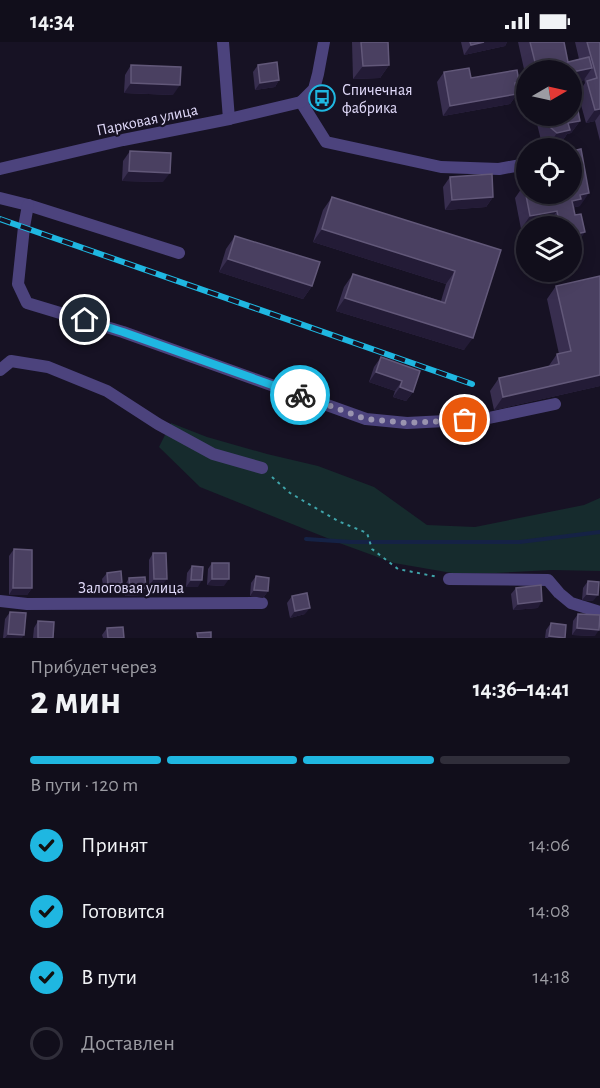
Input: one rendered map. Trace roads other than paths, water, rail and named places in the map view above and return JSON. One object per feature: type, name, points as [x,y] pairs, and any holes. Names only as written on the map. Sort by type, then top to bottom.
[{"type":"street","points":[[223,42],[229,119]]},
{"type":"street","points":[[324,42],[314,89],[301,102],[326,142],[441,167],[498,169],[516,166]]},
{"type":"street","name":"Парковая улица","points":[[0,169],[301,102]]},
{"type":"street","points":[[0,198],[179,253]]},
{"type":"street","points":[[28,205],[18,284],[27,303],[123,332],[366,419],[407,423],[484,419],[555,404]]},
{"type":"street","points":[[0,370],[11,361],[48,367],[107,391],[158,424],[213,454],[262,468]]},
{"type":"street","points":[[449,579],[548,580],[571,603],[600,612]]},
{"type":"street","name":"Залоговая улица","points":[[0,601],[27,604],[262,603]]},
{"type":"waterway","points":[[306,539],[351,542],[520,542],[600,532]]},
{"type":"railway","points":[[0,219],[472,384]]},
{"type":"place","name":"Спичечная фабрика","points":[[322,98]]}]
